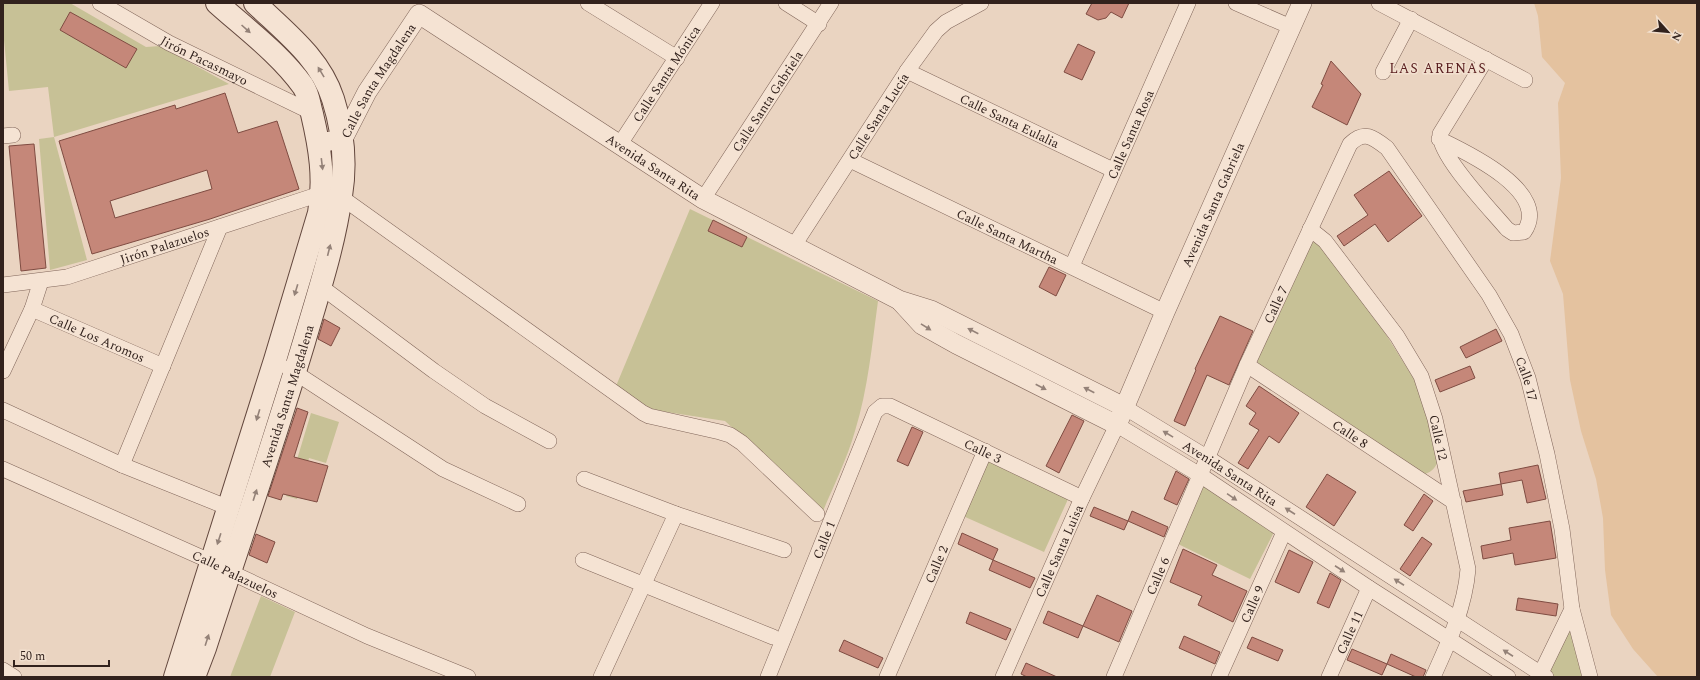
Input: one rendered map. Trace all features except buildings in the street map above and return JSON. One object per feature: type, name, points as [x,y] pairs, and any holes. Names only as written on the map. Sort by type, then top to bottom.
[{"type":"main road","name":"Avenida Santa Magdalena","points":[[175,677],[221,567],[295,373],[320,286],[332,195],[323,172],[319,143],[311,112],[309,97],[304,87],[292,72],[217,3]]},
{"type":"main road","name":"Avenida Santa Magdalena","points":[[194,677],[221,567],[229,508],[319,214],[343,177],[342,139],[336,108],[327,83],[309,55],[255,3]]},
{"type":"street","name":"Jirón Pacasmayo","points":[[100,3],[169,43],[311,112]]},
{"type":"street","points":[[588,3],[677,58]]},
{"type":"street","name":"Calle Santa Mónica","points":[[620,144],[712,3]]},
{"type":"street","points":[[786,3],[819,24]]},
{"type":"street","name":"Calle Santa Gabriela","points":[[703,199],[819,24],[831,3]]},
{"type":"street","name":"Calle Santa Lucía","points":[[793,247],[907,71],[936,31],[946,22],[981,3]]},
{"type":"street","name":"Calle Santa Rosa","points":[[1072,266],[1113,170],[1188,3]]},
{"type":"street","points":[[1236,3],[1291,27]]},
{"type":"street","name":"Avenida Santa Gabriela","points":[[1117,425],[1164,312],[1302,3]]},
{"type":"street","points":[[1379,3],[1525,80]]},
{"type":"street","name":"Calle Santa Magdalena","points":[[319,143],[342,139],[351,125],[367,92],[423,8]]},
{"type":"street","name":"Avenida Santa Rita","points":[[423,8],[620,144],[703,199],[793,247],[899,300],[931,310],[1124,407],[1208,458],[1542,676]]},
{"type":"street","points":[[1383,72],[1411,19]]},
{"type":"street","points":[[1440,139],[1483,162],[1512,184],[1528,206],[1528,226],[1524,232],[1513,233],[1507,230],[1448,157],[1440,139],[1440,134],[1486,59]]},
{"type":"street","name":"Calle Santa Eulalia","points":[[907,71],[1113,170]]},
{"type":"street","points":[[311,112],[336,108],[367,92]]},
{"type":"street","name":"Calle 17","points":[[1357,137],[1368,136],[1376,139],[1387,148],[1489,295],[1511,334],[1528,378],[1547,454],[1562,529],[1572,609],[1590,677]]},
{"type":"street","name":"Calle 7","points":[[1200,475],[1247,365],[1310,229],[1350,144],[1357,137]]},
{"type":"street","name":"Calle Santa Martha","points":[[850,160],[1072,266],[1164,312]]},
{"type":"street","points":[[332,195],[643,413],[649,416],[730,435],[742,443],[817,514]]},
{"type":"street","name":"Jirón Palazuelos","points":[[3,285],[67,278],[220,227],[332,195]]},
{"type":"street","points":[[122,465],[220,227]]},
{"type":"street","name":"Calle 12","points":[[1310,229],[1325,241],[1397,336],[1421,376],[1436,419],[1468,568],[1466,591],[1457,620],[1433,677]]},
{"type":"street","points":[[3,371],[32,309],[41,281]]},
{"type":"street","points":[[320,286],[485,406],[549,441]]},
{"type":"street","name":"Avenida Santa Rita","points":[[899,300],[922,325],[1117,425],[1200,475],[1369,588],[1508,677]]},
{"type":"street","name":"Calle Los Aromos","points":[[32,309],[163,366]]},
{"type":"street","points":[[275,360],[443,469],[518,504]]},
{"type":"street","name":"Calle 8","points":[[1247,365],[1454,502]]},
{"type":"street","name":"Calle 3","points":[[882,406],[890,406],[1082,498]]},
{"type":"street","name":"Calle 1","points":[[768,677],[875,412],[882,406]]},
{"type":"street","points":[[3,410],[122,465],[229,508]]},
{"type":"street","name":"Calle Santa Luisa","points":[[1003,677],[1082,498],[1117,425]]},
{"type":"street","name":"Calle 2","points":[[887,677],[985,451]]},
{"type":"street","points":[[1422,480],[1434,476],[1446,467]]},
{"type":"street","name":"Calle Palazuelos","points":[[3,469],[221,567],[367,636],[468,677]]},
{"type":"street","name":"Calle 6","points":[[1114,677],[1200,475]]},
{"type":"street","points":[[584,479],[676,514],[784,550]]},
{"type":"street","points":[[601,677],[676,514]]},
{"type":"street","name":"Calle 9","points":[[1219,677],[1284,532]]},
{"type":"street","points":[[583,560],[773,637]]},
{"type":"street","name":"Calle 11","points":[[1329,677],[1369,588]]},
{"type":"street","points":[[1542,676],[1572,609]]},
{"type":"street","points":[[3,670],[14,677]]},
{"type":"shaded area","points":[[3,3],[70,3],[146,47],[160,46],[229,84],[54,137],[48,87],[9,91],[3,30]]},
{"type":"shaded area","points":[[54,137],[87,260],[50,270],[39,139]]},
{"type":"shaded area","points":[[690,209],[878,301],[869,367],[859,415],[848,452],[823,511],[725,421],[647,409],[616,386]]},
{"type":"shaded area","points":[[1314,242],[1322,247],[1380,325],[1414,379],[1427,406],[1439,459],[1430,472],[1421,475],[1259,365],[1255,356],[1306,243]]},
{"type":"shaded area","points":[[311,413],[339,422],[326,463],[309,458],[297,499],[286,496]]},
{"type":"shaded area","points":[[986,459],[1069,497],[1044,552],[963,516]]},
{"type":"shaded area","points":[[1203,485],[1274,528],[1273,534],[1250,579],[1176,543]]},
{"type":"shaded area","points":[[261,596],[295,612],[270,677],[230,677]]},
{"type":"shaded area","points":[[1571,629],[1585,677],[1553,677],[1551,675],[1551,666],[1568,630]]},
{"type":"sand","points":[[1534,3],[1697,3],[1697,677],[1658,677],[1633,649],[1611,615],[1605,570],[1603,518],[1596,479],[1581,431],[1570,380],[1563,294],[1550,261],[1561,178],[1558,103],[1565,83],[1542,57],[1538,16]]},
{"type":"district","name":"LAS ARENAS","points":[[1438,68]]}]
